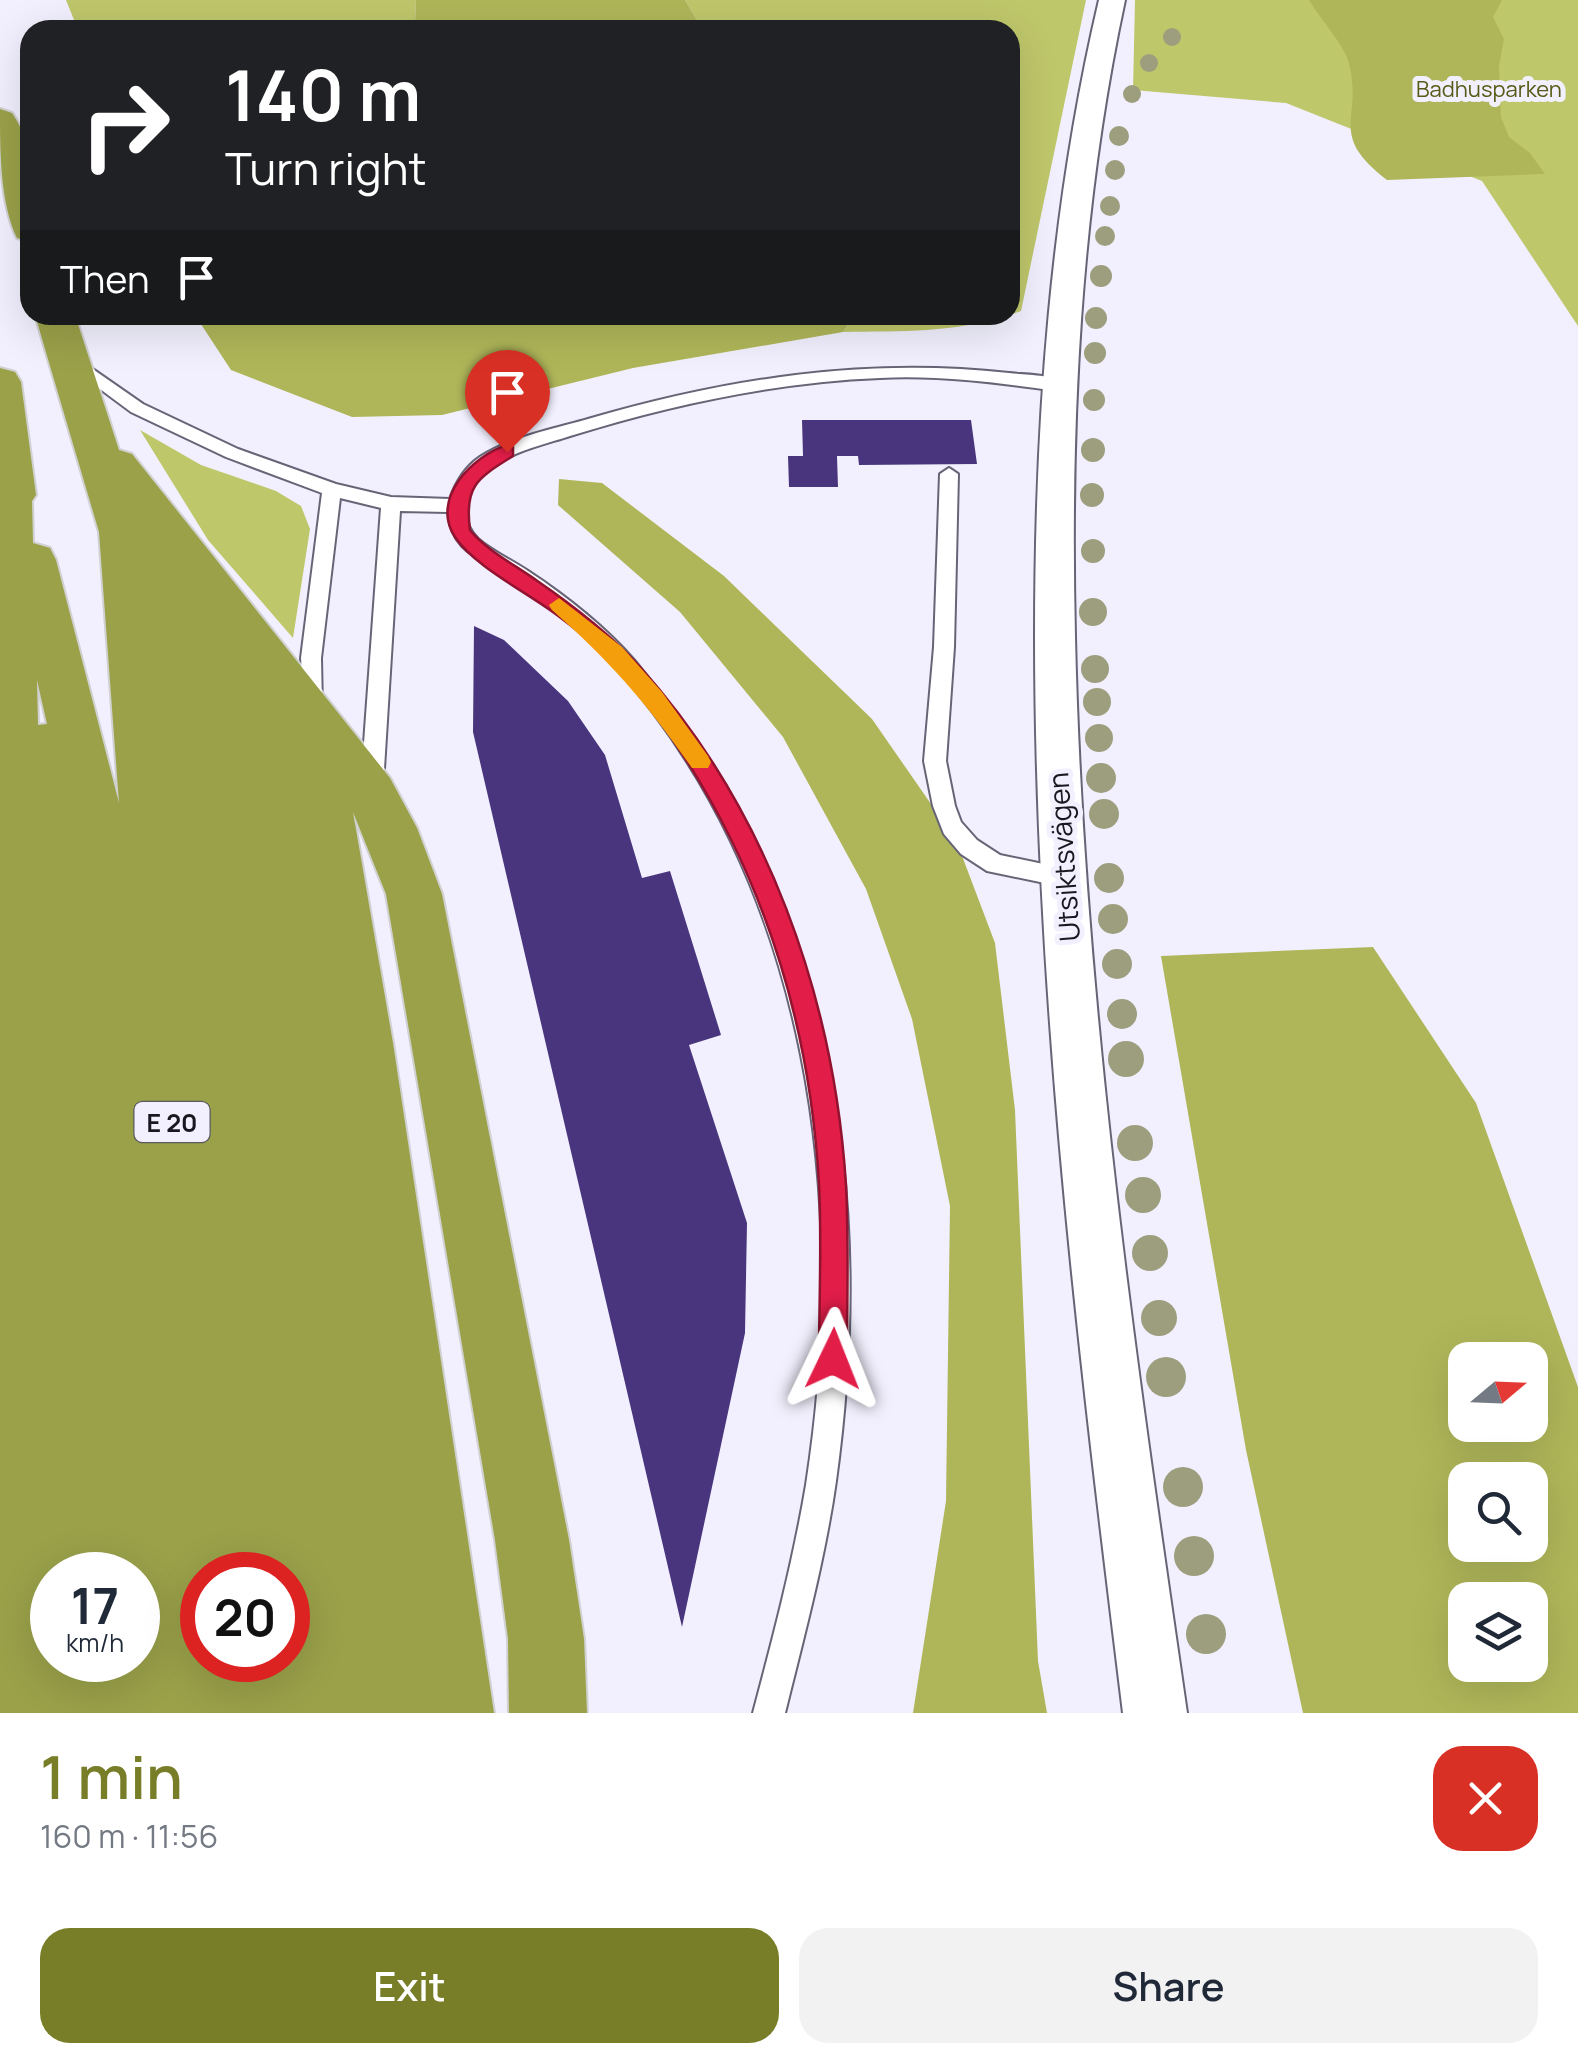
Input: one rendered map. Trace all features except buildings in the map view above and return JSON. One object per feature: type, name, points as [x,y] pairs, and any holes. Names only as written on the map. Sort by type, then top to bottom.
[{"type":"highway","points":[[0,120],[20,193]]},
{"type":"highway","name":"E 20","points":[[58,325],[122,532],[162,988],[200,1713]]},
{"type":"highway","name":"E 20","points":[[0,382],[54,814],[67,974],[74,1552]]},
{"type":"highway","name":"E 20","points":[[94,434],[158,524],[371,794],[390,828],[414,894],[532,1540],[546,1639],[548,1713]]},
{"type":"highway","name":"E 20","points":[[0,587],[9,460]]},
{"type":"highway","name":"E 20","points":[[9,460],[92,804],[112,962],[132,1552]]},
{"type":"highway","name":"E 20","points":[[9,460],[18,1146],[12,1713]]},
{"type":"highway","name":"E 20","points":[[158,524],[208,975],[253,1552]]},
{"type":"highway","points":[[206,583],[252,923],[330,1713]]},
{"type":"highway","name":"E 20","points":[[253,643],[301,949],[390,1713]]},
{"type":"highway","points":[[312,716],[363,1043],[455,1713]]},
{"type":"highway","points":[[74,1682],[74,1713]]},
{"type":"highway","points":[[136,1682],[136,1713]]},
{"type":"highway","points":[[262,1682],[264,1713]]},
{"type":"street","name":"Utsiktsvägen","points":[[1112,0],[1081,150],[1058,384],[1053,691],[1064,877],[1094,1233],[1155,1713]]},
{"type":"lane","points":[[68,356],[136,408],[176,429],[332,490],[391,504],[458,506]]},
{"type":"lane","points":[[770,1713],[816,1508],[834,1343],[832,1186],[823,1090],[801,990],[777,912],[751,849],[721,793],[682,736],[615,653],[523,577],[470,543],[461,531],[458,506],[474,471],[507,452],[596,421],[698,398],[876,372],[933,372],[1058,384]]},
{"type":"lane","points":[[948,474],[944,647],[935,761],[944,806],[952,827],[969,846],[995,864],[1064,877]]},
{"type":"lane","points":[[312,716],[311,658],[332,490]]},
{"type":"lane","points":[[371,794],[391,504]]},
{"type":"green space","points":[[66,0],[416,0],[415,20],[74,20]]},
{"type":"green space","points":[[416,0],[685,0],[697,20],[415,20]]},
{"type":"green space","points":[[685,0],[1086,0],[1021,311],[1020,20],[697,20]]},
{"type":"green space","name":"Badhusparken","points":[[1135,0],[1578,0],[1578,326],[1482,181],[1286,103],[1133,90]]},
{"type":"green space","points":[[1309,0],[1502,0],[1493,17],[1504,39],[1499,66],[1501,117],[1509,137],[1530,153],[1545,174],[1387,180],[1357,149],[1352,136],[1353,97],[1348,60]]},
{"type":"green space","points":[[202,325],[848,325],[843,332],[633,368],[442,415],[352,417],[231,370]]},
{"type":"green space","points":[[848,325],[966,325],[906,331],[843,332]]},
{"type":"green space","points":[[140,430],[201,465],[276,491],[301,506],[310,529],[293,638],[208,540]]},
{"type":"green space","points":[[559,479],[602,483],[724,576],[872,719],[956,840],[995,943],[1015,1110],[1038,1661],[1047,1713],[913,1713],[946,1501],[950,1206],[912,1019],[866,889],[783,737],[680,612],[558,505]]},
{"type":"green space","points":[[1373,947],[1476,1103],[1578,1387],[1578,1713],[1303,1713],[1246,1450],[1161,956]]},
{"type":"slow traffic","points":[[559,605],[615,653],[655,698],[700,762]]},
{"type":"route","points":[[507,452],[474,471],[464,486],[457,516],[461,531],[470,543],[568,612],[615,653],[655,698],[721,793],[751,849],[777,912],[801,990],[823,1090],[832,1186],[836,1295],[833,1359]]}]
